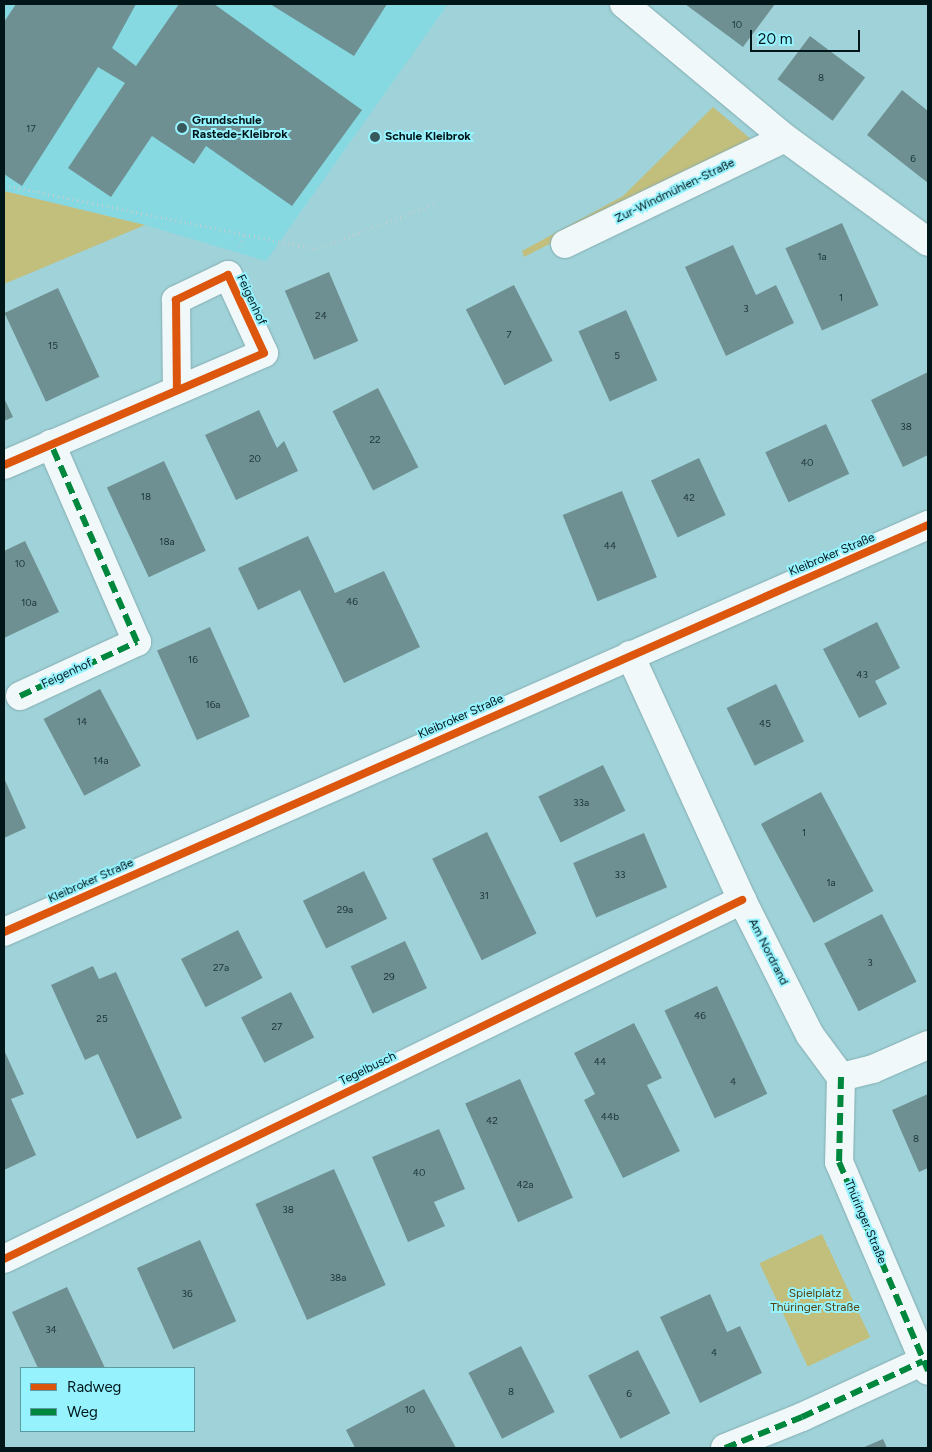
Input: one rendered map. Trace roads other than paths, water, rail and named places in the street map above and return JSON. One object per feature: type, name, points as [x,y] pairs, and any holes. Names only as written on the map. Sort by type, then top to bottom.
[{"type":"street","points":[[624,4],[785,138],[928,242]]},
{"type":"street","name":"Zur-Windmühlen-Straße","points":[[565,244],[785,138]]},
{"type":"street","points":[[4,465],[177,389]]},
{"type":"street","name":"Feigenhof","points":[[20,696],[136,642],[51,444]]},
{"type":"street","name":"Kleibroker Straße","points":[[4,932],[928,525]]},
{"type":"street","name":"Am Nordrand","points":[[630,655],[742,900],[810,1036],[841,1077]]},
{"type":"street","name":"Tegelbusch","points":[[4,1259],[742,900]]},
{"type":"street","points":[[841,1077],[873,1068],[928,1045]]},
{"type":"street","name":"Thüringer Straße","points":[[725,1448],[926,1366],[839,1162],[841,1077]]},
{"type":"place","name":"Grundschule Rastede-Kleibrok","points":[[182,128]]},
{"type":"place","name":"Schule Kleibrok","points":[[375,137]]},
{"type":"park label","name":"Spielplatz Thüringer Straße","points":[[815,1301]]}]
